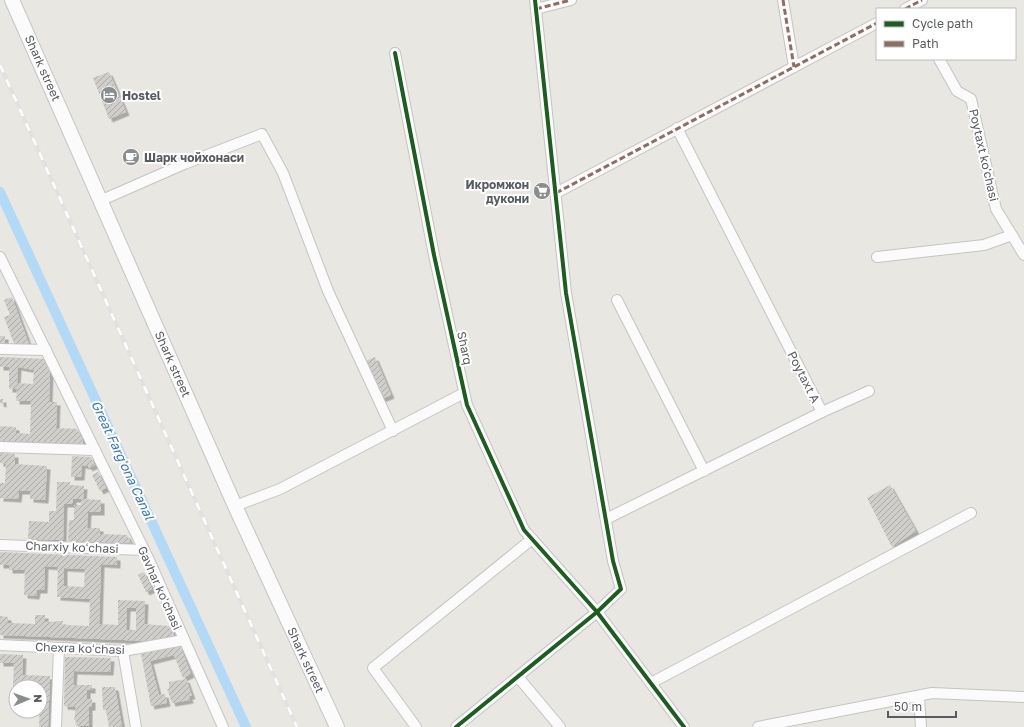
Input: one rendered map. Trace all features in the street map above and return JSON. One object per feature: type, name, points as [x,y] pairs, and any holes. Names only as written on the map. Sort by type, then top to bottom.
[{"type":"main road","name":"Shark street","points":[[12,0],[102,200],[235,506],[337,727]]},
{"type":"street","points":[[456,727],[597,612],[621,589],[613,561],[566,293],[536,5],[571,0]]},
{"type":"street","points":[[783,0],[794,67]]},
{"type":"street","points":[[908,8],[922,0]]},
{"type":"street","points":[[556,193],[876,24]]},
{"type":"street","name":"Sharq","points":[[395,53],[433,247],[467,405],[524,530],[597,612],[684,727]]},
{"type":"street","name":"Poytaxt ko'chasi","points":[[940,60],[958,91],[971,98],[996,209],[1024,255]]},
{"type":"street","name":"Poytaxt A","points":[[606,520],[822,412],[677,128]]},
{"type":"street","points":[[102,200],[184,164],[262,134],[283,172],[328,291],[393,431]]},
{"type":"street","points":[[877,258],[984,245],[1012,235]]},
{"type":"street","name":"Gavhar koʻchasi","points":[[0,258],[144,550],[223,727]]},
{"type":"street","points":[[617,300],[704,471]]},
{"type":"street","points":[[0,349],[46,350]]},
{"type":"street","points":[[822,412],[869,391]]},
{"type":"street","points":[[235,506],[280,489],[464,393]]},
{"type":"street","points":[[0,447],[95,450]]},
{"type":"street","points":[[650,682],[971,513]]},
{"type":"street","points":[[416,727],[373,668],[532,538]]},
{"type":"street","name":"Charxiy koʻchasi","points":[[0,545],[144,550]]},
{"type":"street","name":"Chexra koʻchasi","points":[[0,645],[122,651],[184,640]]},
{"type":"street","points":[[56,727],[59,648]]},
{"type":"street","points":[[122,651],[136,727]]},
{"type":"street","points":[[518,677],[560,727]]},
{"type":"street","points":[[758,727],[919,697],[932,693],[1024,697]]},
{"type":"street","points":[[919,697],[921,727]]},
{"type":"building","name":"Hostel","points":[[109,72],[126,112],[109,119],[93,78]]},
{"type":"building","points":[[12,297],[30,347],[15,346],[4,317],[10,315],[4,300]]},
{"type":"building","points":[[0,336],[5,336],[5,348],[0,348]]},
{"type":"building","points":[[0,357],[46,359],[50,371],[49,402],[57,402],[56,428],[77,429],[83,440],[83,444],[0,441],[0,426],[16,427],[16,433],[30,434],[31,401],[16,401],[17,389],[9,389],[9,367],[0,367]],"holes":[[[18,367],[34,370],[33,384],[17,383]]]},
{"type":"building","points":[[375,357],[391,395],[379,400],[363,362]]},
{"type":"building","points":[[0,399],[3,399],[3,404],[0,403]]},
{"type":"building","points":[[0,453],[15,454],[15,464],[47,466],[45,500],[30,499],[30,491],[19,491],[18,499],[0,498],[0,483],[5,483],[6,464],[0,463]]},
{"type":"building","points":[[72,456],[91,457],[95,465],[89,468],[88,466],[82,465],[81,477],[71,477]]},
{"type":"building","points":[[98,472],[106,488],[100,491],[92,475]]},
{"type":"building","points":[[57,482],[70,482],[70,485],[84,486],[83,499],[101,500],[101,512],[88,512],[87,528],[100,528],[100,534],[127,535],[131,543],[68,541],[69,520],[74,520],[74,505],[81,505],[81,499],[73,499],[73,504],[64,504],[63,540],[28,539],[29,521],[49,522],[49,511],[56,511]]},
{"type":"building","points":[[890,485],[916,531],[892,547],[867,498]]},
{"type":"building","points":[[0,552],[117,557],[117,565],[101,564],[99,624],[118,625],[118,600],[145,601],[144,624],[169,626],[174,633],[174,642],[0,635],[0,616],[8,617],[8,623],[35,624],[35,615],[45,615],[45,622],[63,621],[62,625],[89,626],[90,599],[57,597],[58,567],[45,566],[44,590],[37,590],[36,596],[24,595],[25,570],[9,570],[9,565],[0,565]],"holes":[[[64,568],[85,569],[84,587],[64,586]],[[127,608],[136,608],[136,630],[126,630]]]},
{"type":"building","points":[[144,572],[152,589],[146,592],[138,575]]},
{"type":"building","points":[[180,646],[191,674],[183,678],[174,655],[150,661],[159,695],[165,694],[167,703],[151,706],[141,654]]},
{"type":"building","points":[[0,654],[23,655],[22,675],[50,676],[48,727],[39,727],[39,719],[48,719],[48,679],[13,679],[14,663],[0,663]]},
{"type":"building","points":[[65,657],[111,658],[110,672],[74,671],[73,685],[92,685],[92,690],[87,690],[87,699],[92,699],[92,707],[89,707],[89,726],[76,726],[76,721],[74,720],[76,707],[64,706]]},
{"type":"building","points":[[186,679],[192,696],[189,696],[190,700],[172,703],[167,689],[169,689],[169,682]]},
{"type":"building","points":[[102,687],[115,687],[122,727],[109,727],[106,710],[103,710]]},
{"type":"waterway","name":"Great Farg'ona Canal","points":[[0,192],[246,727]]},
{"type":"railway","points":[[0,65],[297,727]]},
{"type":"marked path","points":[[536,9],[571,0]]},
{"type":"marked path","points":[[783,0],[794,67]]},
{"type":"marked path","points":[[907,8],[922,0]]},
{"type":"marked path","points":[[556,193],[876,24]]},
{"type":"cycle path","points":[[535,0],[566,293],[613,561],[621,589],[597,612],[684,727]]},
{"type":"cycle path","points":[[395,53],[434,255],[467,405],[524,530],[597,612],[456,727]]},
{"type":"place","name":"Hostel","points":[[109,95]]},
{"type":"place","name":"Шарк чойхонаси","points":[[131,157]]},
{"type":"place","name":"Икромжон дукони","points":[[542,191]]}]
